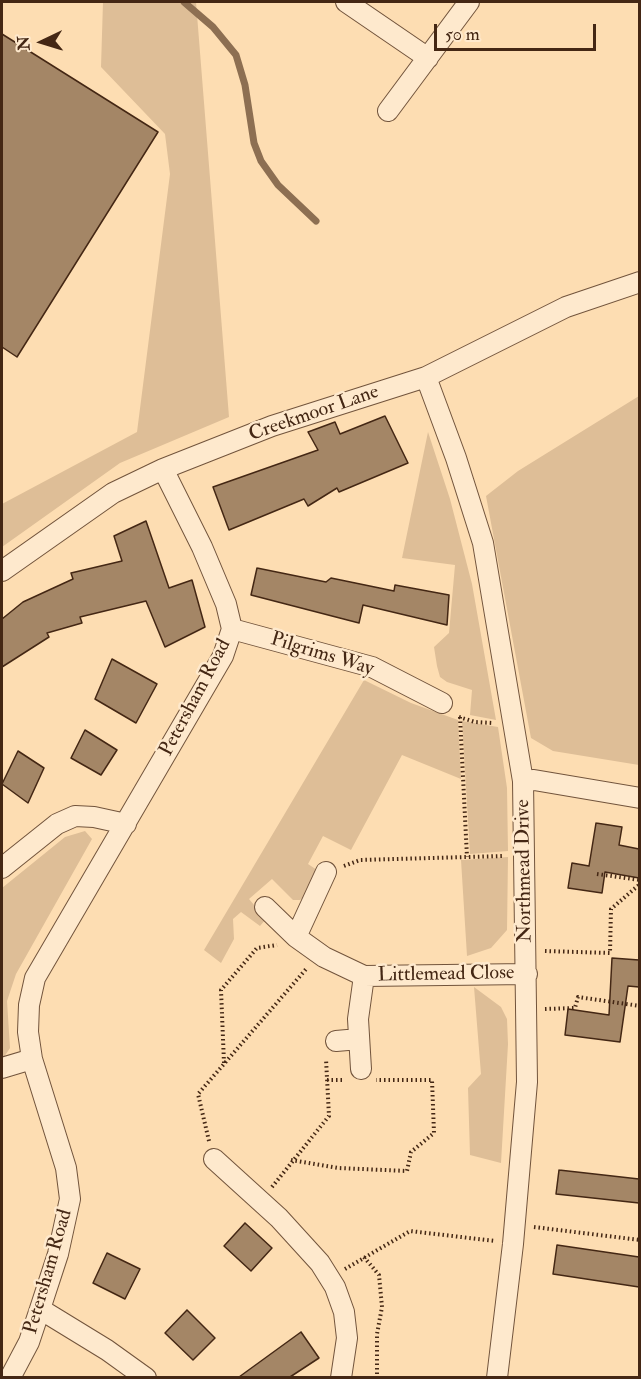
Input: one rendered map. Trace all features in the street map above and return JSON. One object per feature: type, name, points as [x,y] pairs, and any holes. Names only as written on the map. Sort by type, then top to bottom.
[{"type":"street","points":[[346,2],[428,57]]},
{"type":"street","points":[[388,111],[469,2]]},
{"type":"street","name":"Creekmoor Lane","points":[[2,571],[113,493],[164,469],[272,426],[426,376],[566,307],[639,282]]},
{"type":"street","name":"Northmead Drive","points":[[426,376],[456,458],[483,543],[523,781],[528,1008],[527,1082],[514,1234],[497,1377]]},
{"type":"street","name":"Petersham Road","points":[[10,1377],[29,1342],[58,1254],[70,1199],[66,1168],[32,1059],[28,1014],[35,978],[223,656],[232,629],[226,604],[202,547],[164,469]]},
{"type":"street","name":"Pilgrims Way","points":[[232,629],[372,667],[442,703]]},
{"type":"street","points":[[523,781],[534,780],[639,798]]},
{"type":"street","points":[[2,868],[57,824],[75,816],[94,817],[126,824]]},
{"type":"street","points":[[296,937],[326,872]]},
{"type":"street","name":"Littlemead Close","points":[[265,907],[296,937],[319,954],[364,976],[527,974]]},
{"type":"street","name":"Littlemead Close","points":[[364,976],[358,1019],[359,1039],[367,1074]]},
{"type":"street","points":[[331,1046],[359,1039]]},
{"type":"street","points":[[2,1068],[32,1059]]},
{"type":"street","points":[[214,1159],[261,1202],[320,1263],[331,1280],[344,1311],[346,1329],[341,1377]]},
{"type":"street","points":[[40,1309],[146,1377]]},
{"type":"path","points":[[442,703],[459,717],[475,722],[515,724]]},
{"type":"path","points":[[459,717],[467,857]]},
{"type":"path","points":[[326,872],[360,860],[525,856]]},
{"type":"path","points":[[597,874],[639,882]]},
{"type":"path","points":[[526,950],[610,953],[611,909],[639,882]]},
{"type":"path","points":[[224,1064],[221,990],[257,948],[276,945],[296,937]]},
{"type":"path","points":[[214,1159],[198,1094],[319,954]]},
{"type":"path","points":[[528,1008],[568,1010],[575,1008],[578,997],[639,1006]]},
{"type":"path","points":[[261,1202],[291,1160],[329,1116],[331,1046]]},
{"type":"path","points":[[291,1160],[338,1168],[407,1171],[411,1152],[434,1133],[432,1080],[367,1074]]},
{"type":"path","points":[[331,1280],[364,1257],[410,1231],[639,1240]]},
{"type":"path","points":[[364,1257],[379,1275],[382,1307],[377,1334],[377,1377]]},
{"type":"shaded area","points":[[103,2],[196,2],[229,417],[120,463],[2,547],[2,504],[137,432],[170,174],[165,134],[101,67]]},
{"type":"shaded area","points":[[639,396],[639,765],[553,751],[531,738],[486,496],[518,471]]},
{"type":"shaded area","points":[[428,432],[450,499],[472,584],[496,720],[470,715],[472,690],[447,682],[440,677],[437,666],[434,647],[449,633],[455,565],[402,558]]},
{"type":"shaded area","points":[[364,680],[411,703],[458,720],[461,779],[402,755],[351,850],[323,836],[308,864],[320,872],[308,894],[300,900],[293,900],[272,879],[249,899],[266,919],[260,926],[241,912],[233,919],[234,939],[221,963],[204,950]]},
{"type":"shaded area","points":[[462,721],[498,727],[507,788],[508,851],[470,854]]},
{"type":"shaded area","points":[[85,831],[92,839],[16,974],[7,1001],[10,1048],[2,1060],[2,888],[65,837]]},
{"type":"shaded area","points":[[508,857],[507,930],[491,948],[467,956],[461,860]]},
{"type":"shaded area","points":[[474,987],[501,1007],[507,1019],[508,1044],[501,1163],[470,1155],[468,1088],[481,1074]]},
{"type":"building","points":[[2,34],[158,132],[17,357],[2,347]]},
{"type":"building","points":[[385,416],[408,463],[339,492],[337,488],[308,506],[304,499],[229,530],[213,487],[318,450],[308,432],[335,422],[340,434]]},
{"type":"building","points":[[146,521],[169,588],[192,580],[205,627],[165,647],[146,601],[80,617],[82,623],[47,633],[49,637],[2,667],[2,619],[23,602],[73,579],[71,573],[122,561],[114,536]]},
{"type":"building","points":[[257,568],[326,582],[331,578],[394,591],[395,585],[449,595],[447,625],[363,605],[359,623],[251,595]]},
{"type":"building","points":[[112,659],[157,684],[136,723],[95,699]]},
{"type":"building","points":[[85,730],[117,750],[101,775],[71,758]]},
{"type":"building","points":[[18,751],[44,768],[28,803],[2,784]]},
{"type":"building","points":[[596,823],[622,827],[619,845],[639,849],[639,878],[605,872],[602,893],[568,888],[572,863],[589,866]]},
{"type":"building","points":[[612,958],[639,960],[639,987],[628,986],[620,1042],[565,1035],[568,1009],[609,1015]]},
{"type":"building","points":[[559,1170],[639,1179],[639,1203],[556,1194]]},
{"type":"building","points":[[245,1223],[272,1248],[251,1271],[224,1246]]},
{"type":"building","points":[[557,1245],[639,1257],[639,1287],[553,1274]]},
{"type":"building","points":[[107,1253],[140,1269],[125,1299],[93,1283]]},
{"type":"building","points":[[187,1310],[215,1338],[193,1360],[165,1333]]},
{"type":"building","points":[[301,1332],[319,1358],[290,1377],[239,1377]]},
{"type":"waterway","points":[[184,2],[213,27],[236,55],[245,85],[254,143],[261,161],[278,185],[316,221]]}]
